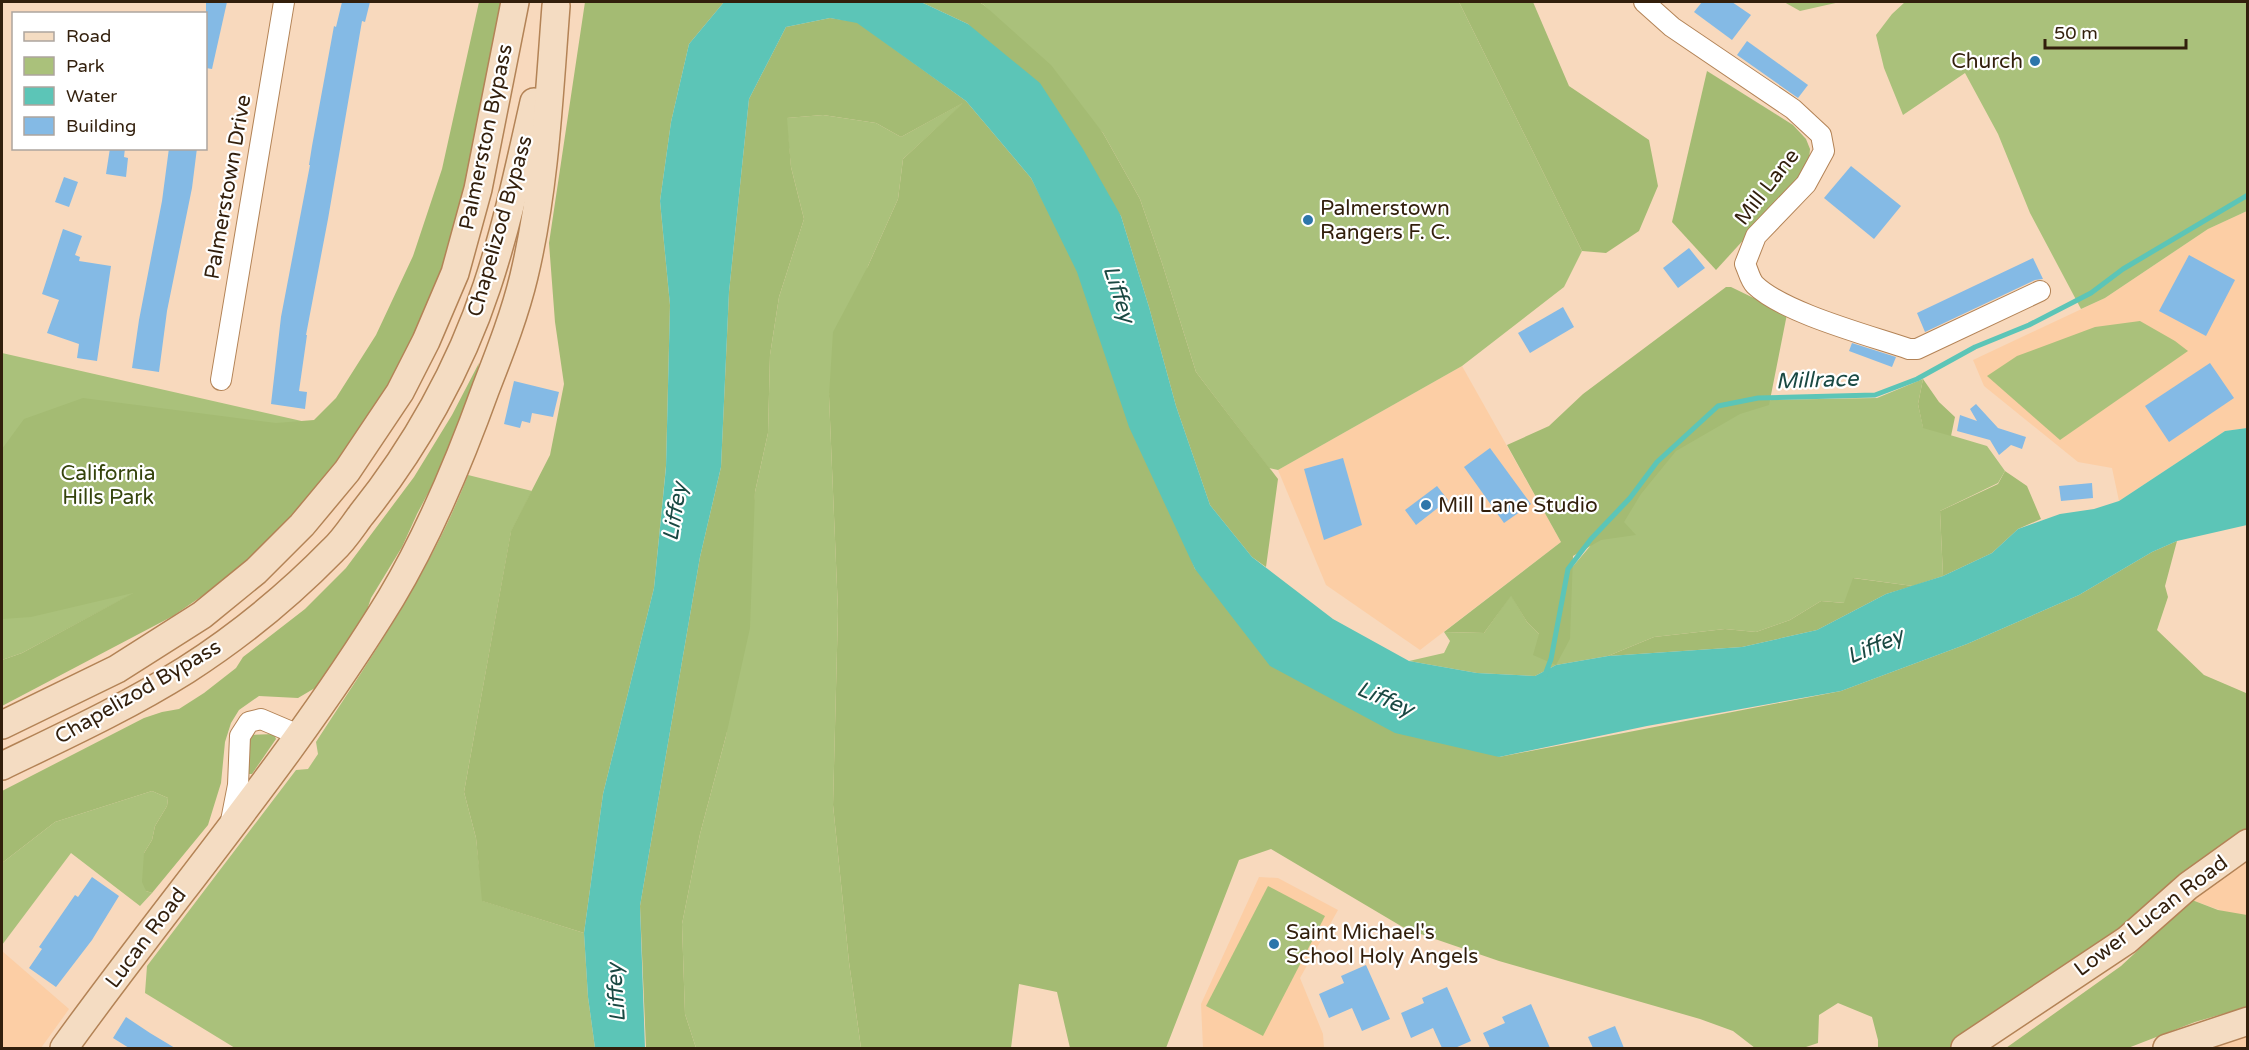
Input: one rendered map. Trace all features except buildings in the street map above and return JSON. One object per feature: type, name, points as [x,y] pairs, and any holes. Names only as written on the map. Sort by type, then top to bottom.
[{"type":"main road","name":"Palmerston Bypass","points":[[455,273],[478,189],[514,2]]},
{"type":"main road","name":"Chapelizod Bypass","points":[[2,766],[104,717],[186,669],[242,630],[335,549],[380,491],[432,409],[458,358],[487,288],[512,200],[557,4]]},
{"type":"main road","points":[[301,736],[391,597],[430,527],[500,352],[524,276],[539,193],[557,4]]},
{"type":"main road","name":"Chapelizod Bypass","points":[[2,725],[117,669],[202,615],[256,571],[302,525],[347,471],[400,392],[426,341],[455,273]]},
{"type":"main road","name":"Lucan Road","points":[[64,1048],[124,966],[301,736]]},
{"type":"main road","name":"Lower Lucan Road","points":[[1965,1048],[2127,940],[2188,886],[2247,843]]},
{"type":"main road","points":[[2167,1048],[2247,1021]]},
{"type":"street","name":"Palmerstown Drive","points":[[220,380],[284,2]]},
{"type":"street","name":"Mill Lane","points":[[1644,2],[1672,27],[1793,109],[1821,135],[1824,151],[1806,183],[1756,236],[1745,264],[1753,284],[1773,298],[1804,313],[1908,349],[1917,349],[2040,291]]},
{"type":"street","name":"Lucan Road","points":[[229,828],[238,785],[240,736],[249,722],[261,719],[301,736]]},
{"type":"shaded area","points":[[2247,211],[2247,428],[2225,431],[2119,501],[2112,468],[2078,462],[1984,386],[1973,360],[2105,298],[2208,229]]},
{"type":"shaded area","points":[[1462,366],[1561,542],[1420,650],[1326,585],[1278,470]]},
{"type":"shaded area","points":[[2247,861],[2247,919],[2192,900]]},
{"type":"shaded area","name":"Saint Michael's School Holy Angels","points":[[1259,877],[1278,878],[1338,910],[1300,978],[1323,1034],[1324,1048],[1203,1048],[1201,1004]]},
{"type":"shaded area","points":[[2,951],[69,1009],[41,1048],[2,1048]]},
{"type":"shaded area","points":[[2247,1035],[2247,1048],[2207,1048]]},
{"type":"green space","points":[[479,2],[506,2],[447,271],[372,421],[291,522],[234,574],[173,616],[2,706],[2,660],[22,653],[133,593],[31,617],[2,619],[2,449],[24,419],[83,398],[276,423],[314,420],[336,398],[376,335],[413,256],[442,169]]},
{"type":"green space","points":[[585,2],[724,2],[689,44],[671,122],[660,201],[670,305],[666,466],[654,588],[603,794],[584,933],[482,901],[476,838],[464,792],[511,531],[550,455],[564,384],[555,322],[549,243]]},
{"type":"green space","points":[[921,2],[979,2],[984,5],[1051,65],[1103,133],[1140,199],[1196,372],[1278,479],[1266,567],[1252,557],[1210,505],[1176,406],[1121,216],[968,24]]},
{"type":"green space","points":[[979,2],[1459,2],[1582,251],[1564,287],[1462,366],[1278,470],[1269,468],[1196,372],[1140,199],[1103,133]]},
{"type":"green space","points":[[1459,2],[1533,2],[1569,86],[1649,140],[1658,186],[1639,231],[1606,253],[1582,251]]},
{"type":"green space","points":[[1784,2],[1840,2],[1800,11]]},
{"type":"green space","points":[[1905,2],[2247,2],[2247,211],[2208,229],[2105,298],[2081,309],[2030,213],[1998,134],[1965,73],[1903,115],[1884,68],[1876,35],[1892,14]]},
{"type":"green space","points":[[830,18],[857,22],[966,101],[1031,178],[1082,276],[1195,569],[1499,757],[1841,691],[1967,644],[2079,595],[2152,552],[2177,541],[2165,586],[2168,597],[2157,630],[2204,675],[2247,692],[2247,828],[2196,864],[2101,946],[1957,1048],[1878,1048],[1872,1017],[1838,1003],[1819,1015],[1818,1043],[1803,1048],[1755,1048],[1733,1031],[1700,1019],[1499,961],[1406,929],[1271,849],[1239,860],[1166,1048],[1070,1048],[1057,992],[1019,984],[1011,1048],[861,1048],[849,962],[833,805],[838,611],[829,396],[833,332],[868,266],[898,199],[903,159],[963,103],[901,137],[876,123],[823,115],[787,118],[791,167],[804,219],[779,297],[770,355],[768,433],[755,492],[750,628],[726,736],[700,834],[682,924],[685,1014],[696,1048],[646,1048],[640,906],[700,557],[721,467],[729,292],[749,99],[786,27]]},
{"type":"green space","points":[[1707,71],[1793,125],[1806,139],[1810,149],[1809,161],[1790,189],[1716,270],[1672,222]]},
{"type":"green space","points":[[966,101],[903,159],[898,199],[868,266],[829,396],[838,611],[833,805],[849,962],[861,1048],[696,1048],[685,1014],[682,924],[700,834],[726,736],[755,492],[768,433],[770,355],[779,297],[804,219],[791,167],[786,118],[823,115],[876,123],[901,137]]},
{"type":"green space","points":[[1726,287],[1731,287],[1787,314],[1769,405],[1740,414],[1676,451],[1641,494],[1624,522],[1636,535],[1601,540],[1573,556],[1570,639],[1556,665],[1533,655],[1539,634],[1527,622],[1511,596],[1484,633],[1444,632],[1561,542],[1507,445],[1549,426],[1583,394]]},
{"type":"green space","points":[[2140,321],[2188,351],[2060,440],[1987,376],[2017,356],[2095,327]]},
{"type":"green space","name":"California Hills Park","points":[[2,353],[306,422],[136,592],[22,653],[2,660]]},
{"type":"green space","points":[[479,363],[475,384],[436,478],[402,547],[371,598],[362,625],[315,688],[298,698],[259,696],[239,710],[231,723],[225,742],[221,783],[208,825],[152,893],[146,891],[142,882],[144,853],[152,840],[155,826],[167,806],[168,798],[152,791],[55,822],[2,863],[2,791],[144,718],[179,709],[236,668],[243,657],[305,609],[346,568],[414,477],[452,415]]},
{"type":"green space","points":[[1923,379],[1918,404],[1923,427],[1987,446],[2005,471],[1998,483],[1940,511],[1943,576],[1913,586],[1854,578],[1845,603],[1821,601],[1790,620],[1756,632],[1725,629],[1654,637],[1608,656],[1556,665],[1535,676],[1477,673],[1409,661],[1444,653],[1450,641],[1444,632],[1484,633],[1511,595],[1527,622],[1539,634],[1569,571],[1661,463],[1719,408],[1771,400],[1877,398]]},
{"type":"green space","points":[[1923,379],[1939,402],[1955,417],[1951,436],[1923,428],[1918,404]]},
{"type":"green space","points":[[2005,471],[2027,486],[2041,519],[2018,529],[1992,553],[1943,576],[1940,511],[1998,484]]},
{"type":"green space","points":[[468,475],[532,491],[511,532],[464,792],[476,838],[483,901],[584,933],[588,997],[595,1048],[235,1048],[145,993],[147,966],[296,770],[308,769],[318,754],[316,742],[379,645],[418,579],[437,545]]},
{"type":"green space","points":[[1853,578],[1913,586],[1886,594],[1817,630],[1742,647],[1608,656],[1654,637],[1725,629],[1756,632],[1790,620],[1821,601],[1844,603]]},
{"type":"green space","points":[[274,734],[276,739],[252,774],[246,774],[247,735]]},
{"type":"green space","points":[[152,791],[168,798],[167,806],[155,826],[152,840],[144,853],[146,891],[152,893],[140,906],[71,853],[2,945],[2,863],[55,822]]},
{"type":"green space","points":[[1268,886],[1325,916],[1263,1036],[1206,1006]]},
{"type":"green space","points":[[2192,900],[2218,910],[2247,915],[2247,1007],[2195,1022],[2128,1048],[2006,1048],[2121,966]]},
{"type":"water","name":"Liffey","points":[[724,2],[921,2],[968,24],[1040,83],[1083,149],[1121,216],[1176,406],[1210,505],[1252,557],[1333,619],[1409,661],[1477,673],[1535,676],[1556,665],[1608,656],[1742,647],[1817,630],[1886,594],[1943,576],[1992,553],[2018,529],[2060,514],[2094,509],[2119,501],[2225,431],[2247,428],[2247,525],[2177,541],[2152,552],[2079,595],[1967,644],[1841,691],[1647,726],[1499,757],[1395,733],[1270,666],[1195,569],[1129,427],[1077,272],[1031,178],[966,101],[857,23],[830,18],[786,27],[749,99],[729,292],[721,467],[700,557],[640,906],[645,1048],[595,1048],[588,997],[584,933],[603,794],[654,588],[666,467],[670,305],[660,201],[671,122],[689,44]]},
{"type":"waterway","name":"Millrace","points":[[1545,675],[1551,659],[1568,569],[1591,539],[1630,498],[1657,462],[1718,406],[1758,398],[1875,395],[1917,379],[1975,347],[2029,325],[2091,293],[2123,269],[2248,195]]},
{"type":"place","name":"Church","points":[[2035,61]]},
{"type":"place","name":"Palmerstown Rangers F. C.","points":[[1308,220]]},
{"type":"place","name":"Mill Lane Studio","points":[[1426,505]]},
{"type":"place","name":"Saint Michael's School Holy Angels","points":[[1274,944]]}]
